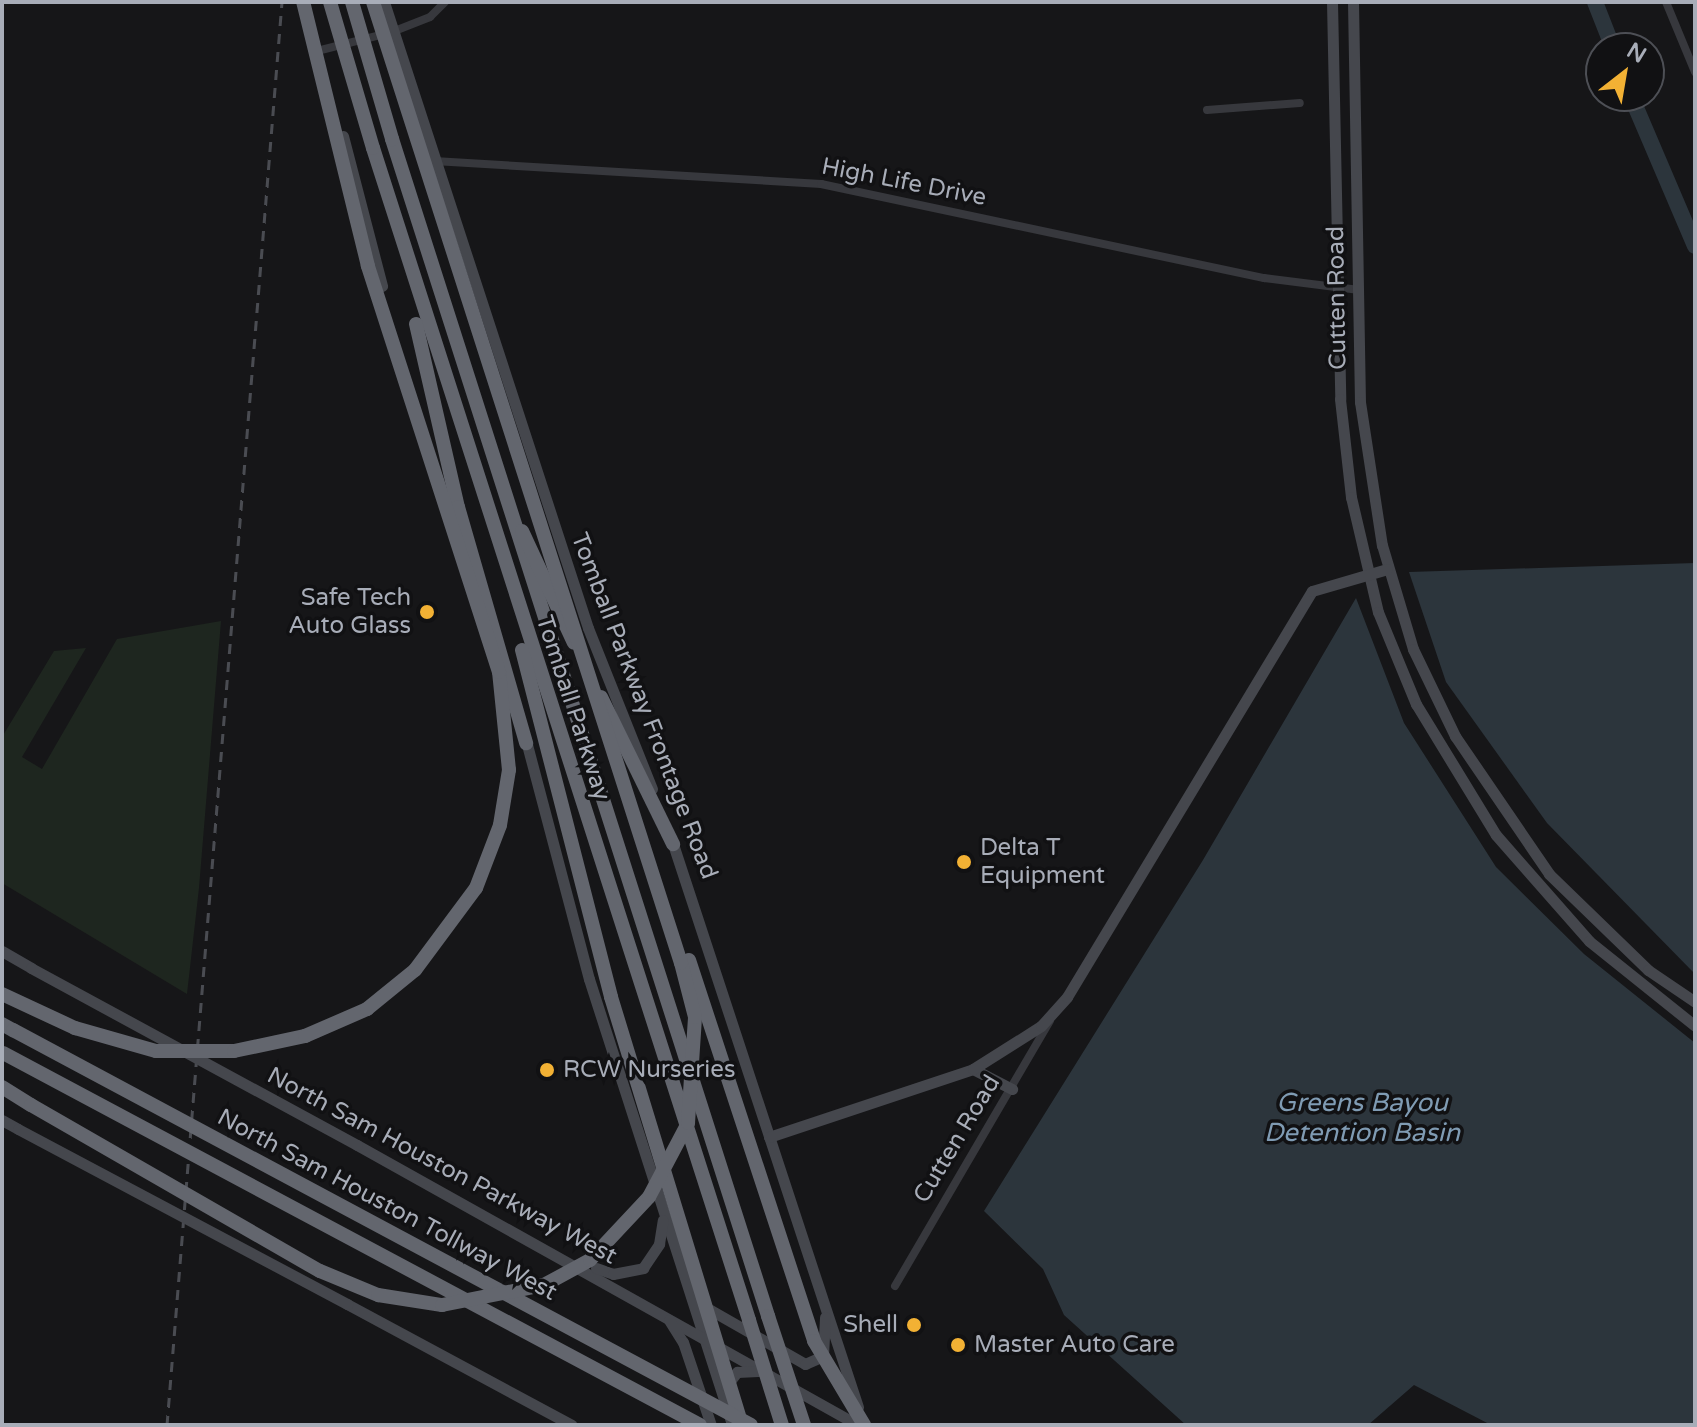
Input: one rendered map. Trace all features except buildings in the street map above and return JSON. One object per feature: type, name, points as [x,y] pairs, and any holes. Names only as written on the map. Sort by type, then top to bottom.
[{"type":"highway","points":[[2,994],[75,1028],[156,1051],[234,1051],[305,1036],[367,1009],[415,970],[476,888],[500,825],[509,770],[499,672],[368,266],[303,2]]},
{"type":"highway","name":"Tomball Parkway","points":[[330,2],[396,234],[782,1425]]},
{"type":"highway","name":"Tomball Parkway","points":[[352,2],[508,507],[804,1425]]},
{"type":"highway","points":[[2,1087],[320,1271],[378,1295],[442,1305],[544,1285],[590,1260],[649,1197],[675,1155],[697,1070],[695,1017],[681,963],[373,2]]},
{"type":"highway","points":[[396,234],[458,507],[526,743]]},
{"type":"highway","points":[[508,507],[673,844]]},
{"type":"highway","points":[[485,510],[611,997],[743,1425]]},
{"type":"highway","points":[[576,640],[615,735],[814,1341],[862,1425]]},
{"type":"highway","name":"North Sam Houston Tollway West","points":[[7,1027],[751,1425]]},
{"type":"highway","name":"North Sam Houston Tollway West","points":[[2,1053],[700,1425]]},
{"type":"main road","points":[[303,2],[321,50],[379,278],[526,743],[664,1215],[732,1425]]},
{"type":"main road","name":"Tomball Parkway Frontage Road","points":[[384,2],[588,628],[673,844],[862,1425]]},
{"type":"main road","name":"Cutten Road","points":[[1332,2],[1340,399],[1366,574]]},
{"type":"main road","name":"Cutten Road","points":[[769,1137],[973,1069],[1015,1047],[1053,1012],[1312,591],[1387,569],[1360,402],[1353,2]]},
{"type":"main road","points":[[1335,133],[1355,133]]},
{"type":"main road","points":[[1387,569],[1429,686],[1508,820],[1594,921],[1695,1002]]},
{"type":"main road","points":[[1366,574],[1416,704],[1496,835],[1589,941],[1695,1026]]},
{"type":"main road","name":"North Sam Houston Parkway West","points":[[2,951],[572,1259],[663,1314],[862,1425]]},
{"type":"main road","points":[[973,1069],[1012,1089]]},
{"type":"main road","points":[[2,1120],[572,1425]]},
{"type":"main road","points":[[572,1259],[631,1274],[653,1257],[664,1215]]},
{"type":"main road","points":[[679,1264],[717,1318],[790,1362],[823,1356],[824,1302]]},
{"type":"main road","points":[[663,1314],[683,1342],[711,1425]]},
{"type":"main road","points":[[725,1405],[726,1386],[737,1372],[770,1374]]},
{"type":"street","points":[[321,50],[392,32],[430,17],[445,2]]},
{"type":"street","points":[[1666,2],[1695,72]]},
{"type":"street","points":[[1207,110],[1300,103]]},
{"type":"street","name":"High Life Drive","points":[[434,161],[821,184],[1340,293],[1359,290]]},
{"type":"street","name":"Cutten Road","points":[[895,1286],[1012,1089],[1053,1012]]},
{"type":"shaded area","points":[[221,621],[187,994],[2,883],[2,737],[54,651],[86,648],[22,757],[42,769],[117,639]]},
{"type":"water","points":[[1695,563],[1695,974],[1547,823],[1446,682],[1409,572]]},
{"type":"water","name":"Greens Bayou Detention Basin","points":[[1356,598],[1404,723],[1496,867],[1584,954],[1695,1043],[1695,1425],[1491,1425],[1414,1385],[1368,1425],[1186,1425],[1064,1315],[1043,1269],[984,1211],[1203,860]]},
{"type":"waterway","points":[[1595,2],[1607,32]]},
{"type":"waterway","points":[[1638,112],[1695,246]]},
{"type":"railway","points":[[167,1425],[282,2]]},
{"type":"place","name":"Safe Tech Auto Glass","points":[[427,612]]},
{"type":"place","name":"Delta T Equipment","points":[[964,862]]},
{"type":"place","name":"RCW Nurseries","points":[[547,1070]]},
{"type":"place","name":"Shell","points":[[914,1325]]},
{"type":"place","name":"Master Auto Care","points":[[958,1345]]}]
